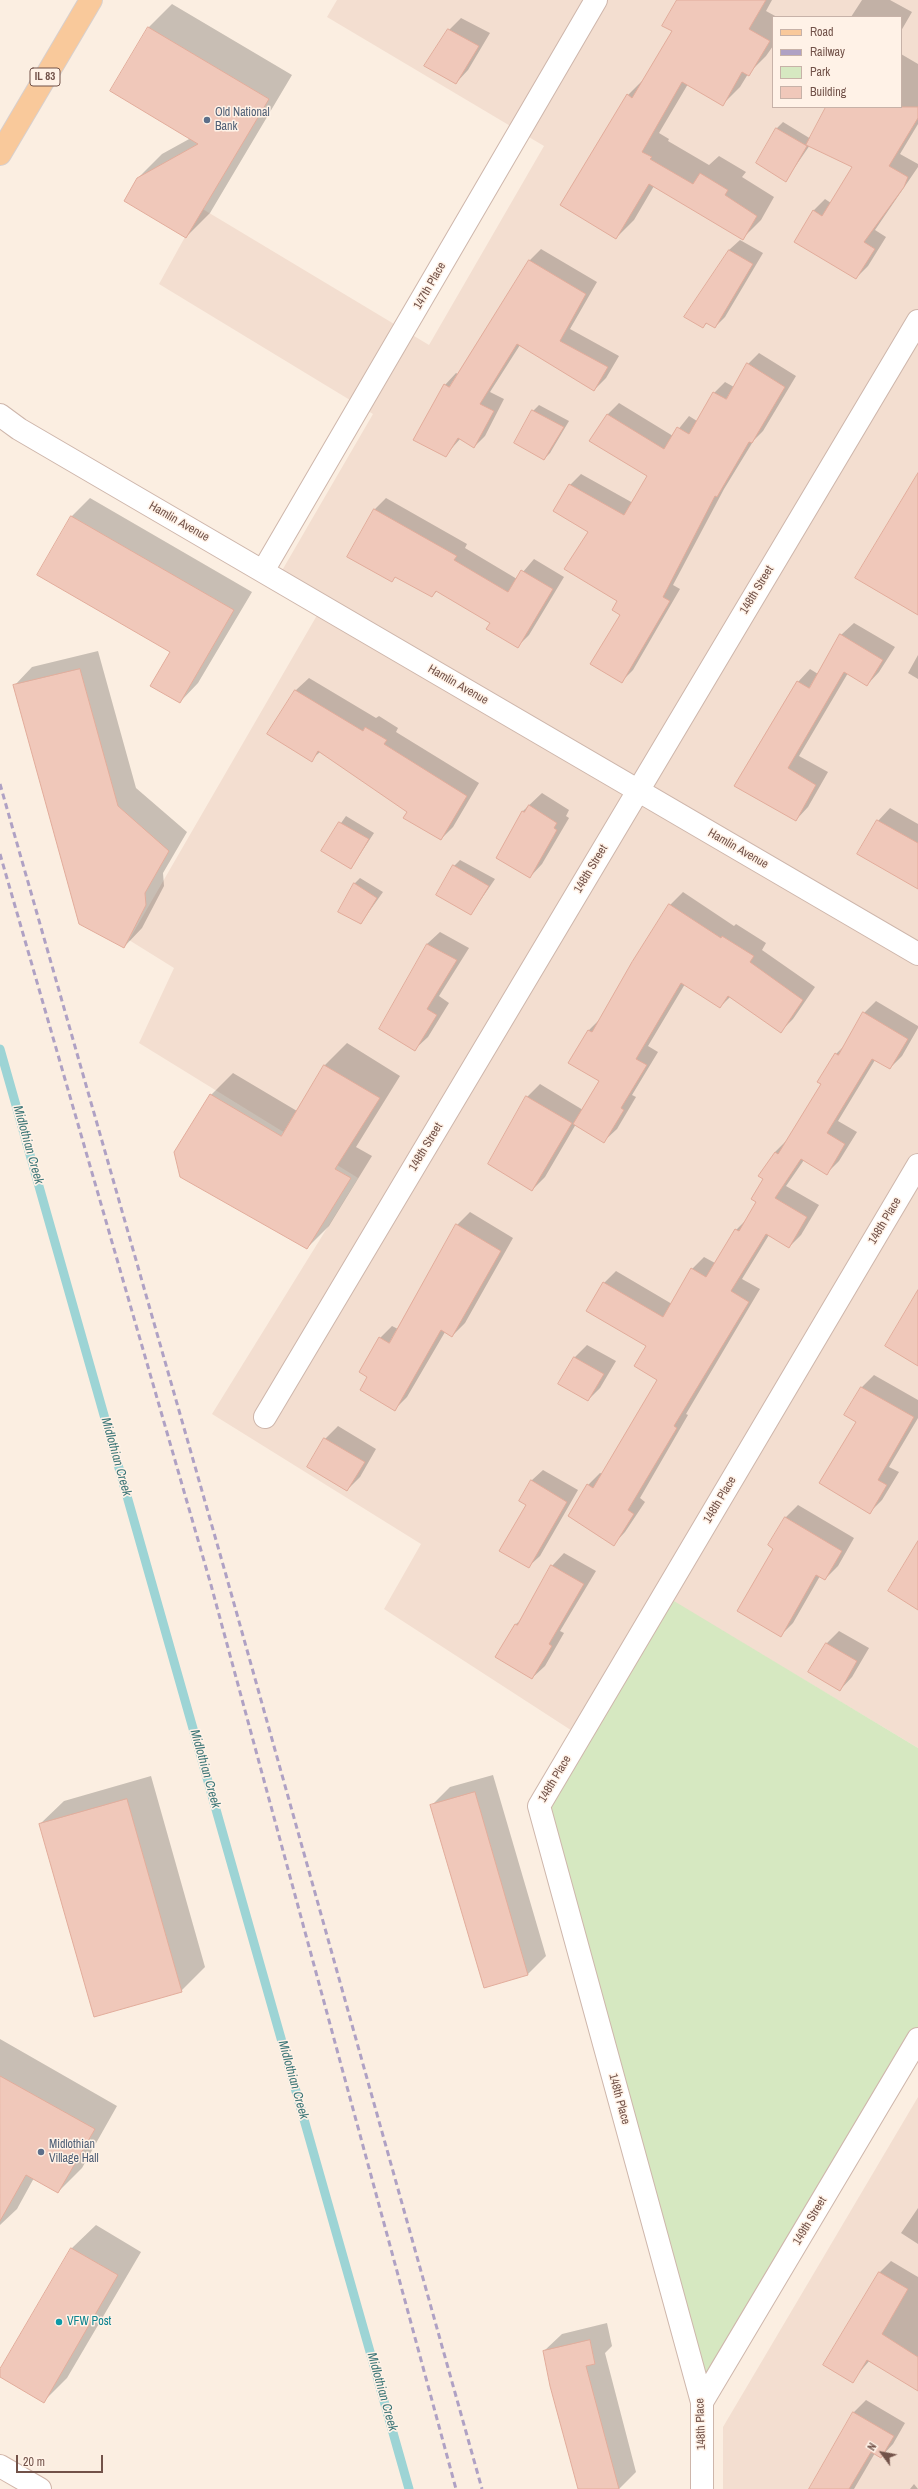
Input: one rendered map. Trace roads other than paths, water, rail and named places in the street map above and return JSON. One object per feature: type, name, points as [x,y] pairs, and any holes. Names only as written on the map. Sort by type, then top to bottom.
[{"type":"main road","name":"IL 83","points":[[0,154],[91,0]]},
{"type":"street","name":"147th Place","points":[[263,571],[596,0]]},
{"type":"street","name":"148th Street","points":[[265,1417],[918,321]]},
{"type":"street","name":"Hamlin Avenue","points":[[0,415],[19,429],[918,954]]},
{"type":"street","name":"148th Place","points":[[702,2489],[702,2402],[539,1806],[918,1165]]},
{"type":"street","name":"149th Street","points":[[702,2402],[918,2039]]},
{"type":"street","points":[[0,2466],[40,2489]]},
{"type":"waterway","name":"Midlothian Creek","points":[[0,1049],[409,2489]]},
{"type":"railway","points":[[0,784],[226,1575],[482,2489]]},
{"type":"railway","points":[[0,854],[211,1585],[456,2489]]},
{"type":"place","name":"Old National Bank","points":[[207,120]]},
{"type":"place","name":"Midlothian Village Hall","points":[[41,2152]]},
{"type":"place","name":"VFW Post","points":[[59,2322]]}]
